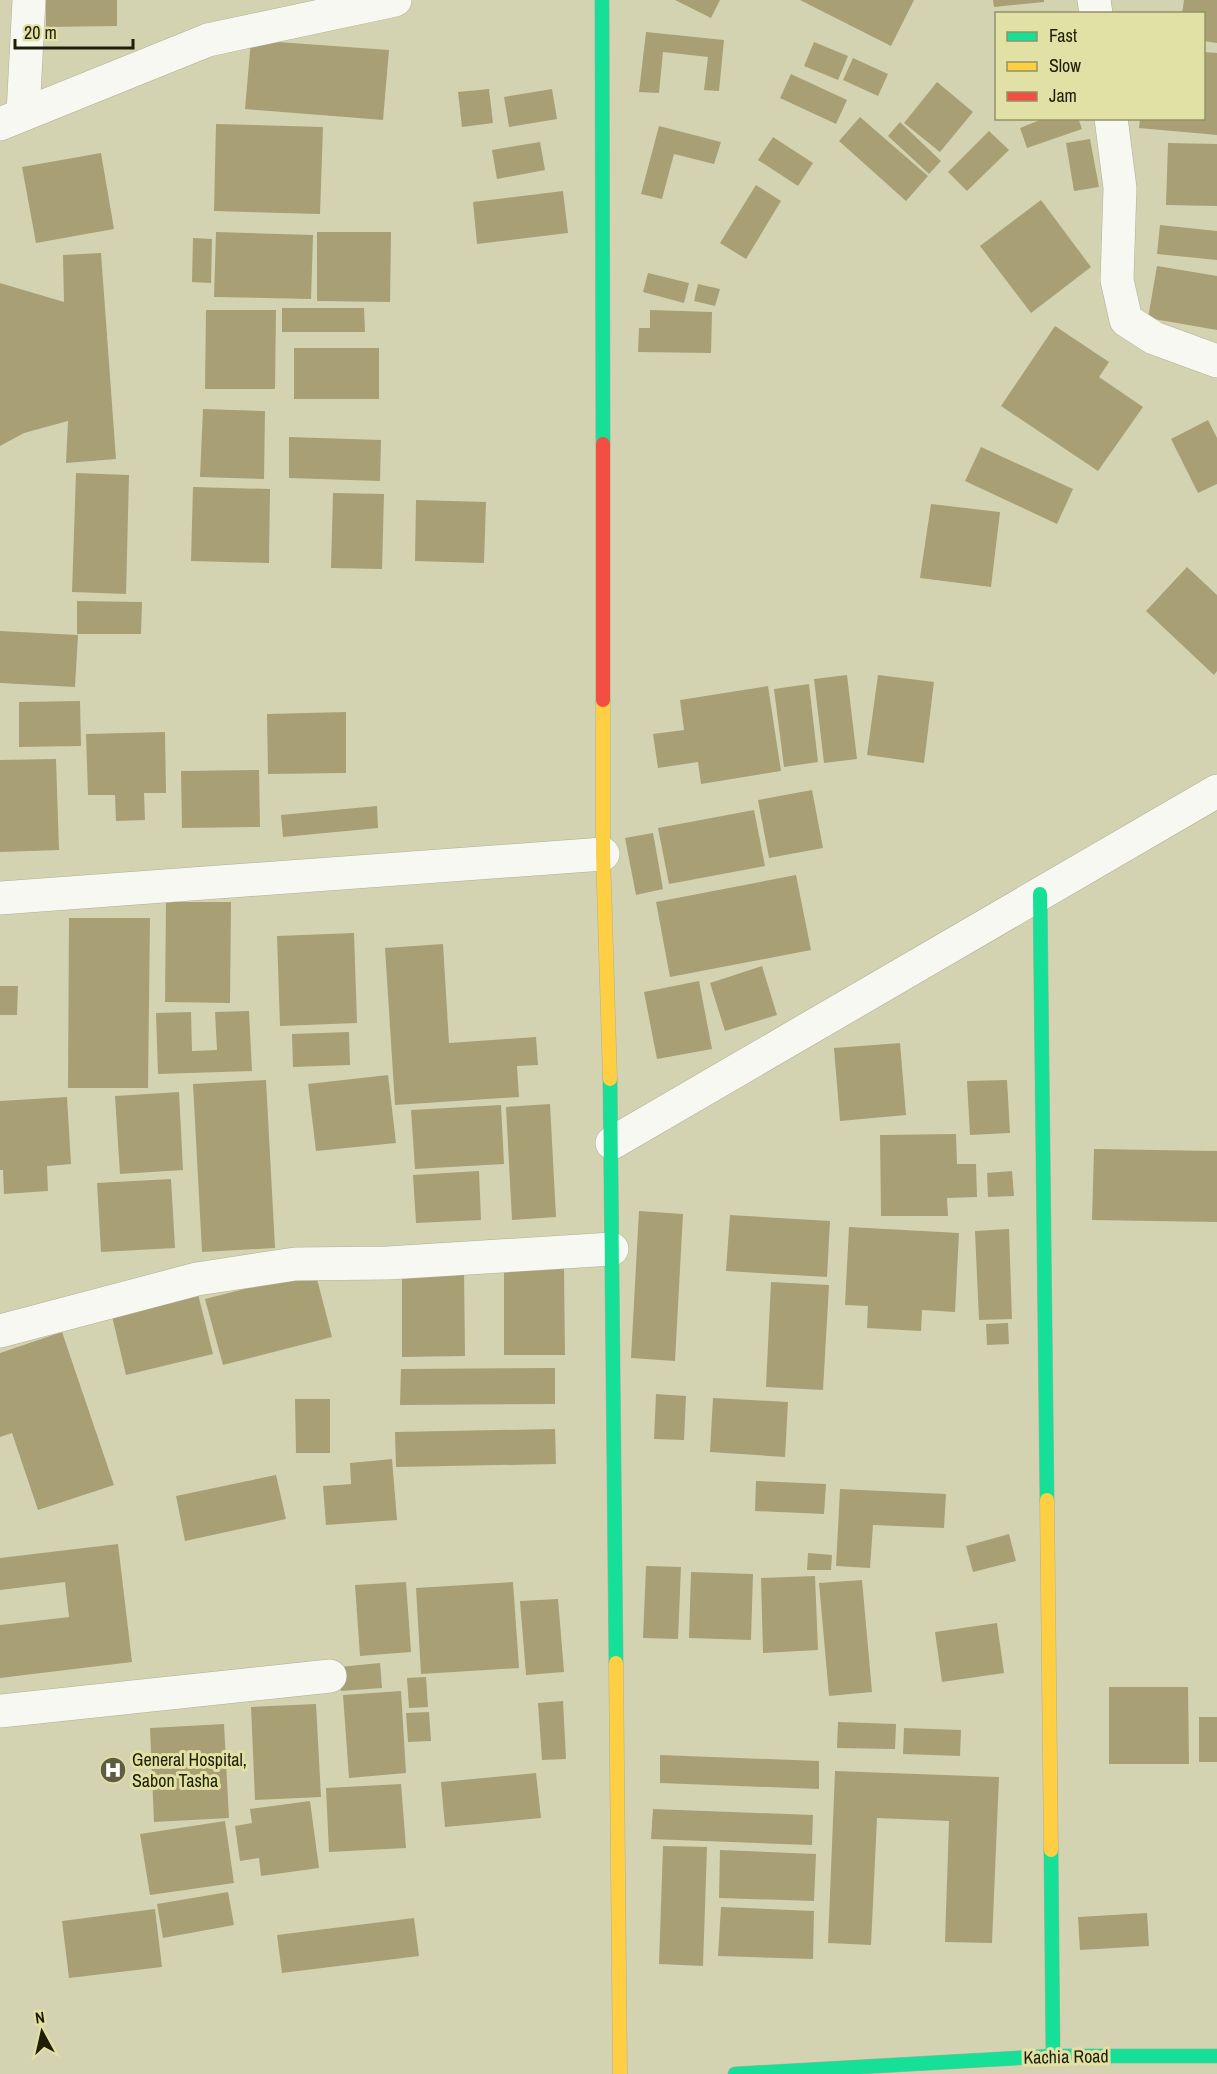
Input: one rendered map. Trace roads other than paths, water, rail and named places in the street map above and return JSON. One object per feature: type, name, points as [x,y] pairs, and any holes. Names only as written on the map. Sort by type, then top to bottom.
[{"type":"main road","points":[[602,0],[603,854],[612,1143],[620,2074]]},
{"type":"main road","points":[[1040,894],[1053,2056]]},
{"type":"main road","name":"Kachia Road","points":[[735,2074],[1053,2056],[1217,2056]]},
{"type":"street","points":[[11,119],[29,0]]},
{"type":"street","points":[[11,119],[208,40],[395,0]]},
{"type":"street","points":[[1111,120],[1120,188],[1118,280],[1126,320],[1154,338],[1217,361]]},
{"type":"street","points":[[612,1143],[1217,791]]},
{"type":"street","points":[[0,898],[603,854]]},
{"type":"street","points":[[0,1331],[197,1279],[295,1264],[388,1263],[612,1249]]},
{"type":"street","points":[[0,1711],[330,1676]]},
{"type":"place","name":"General Hospital, Sabon Tasha","points":[[113,1770]]}]
